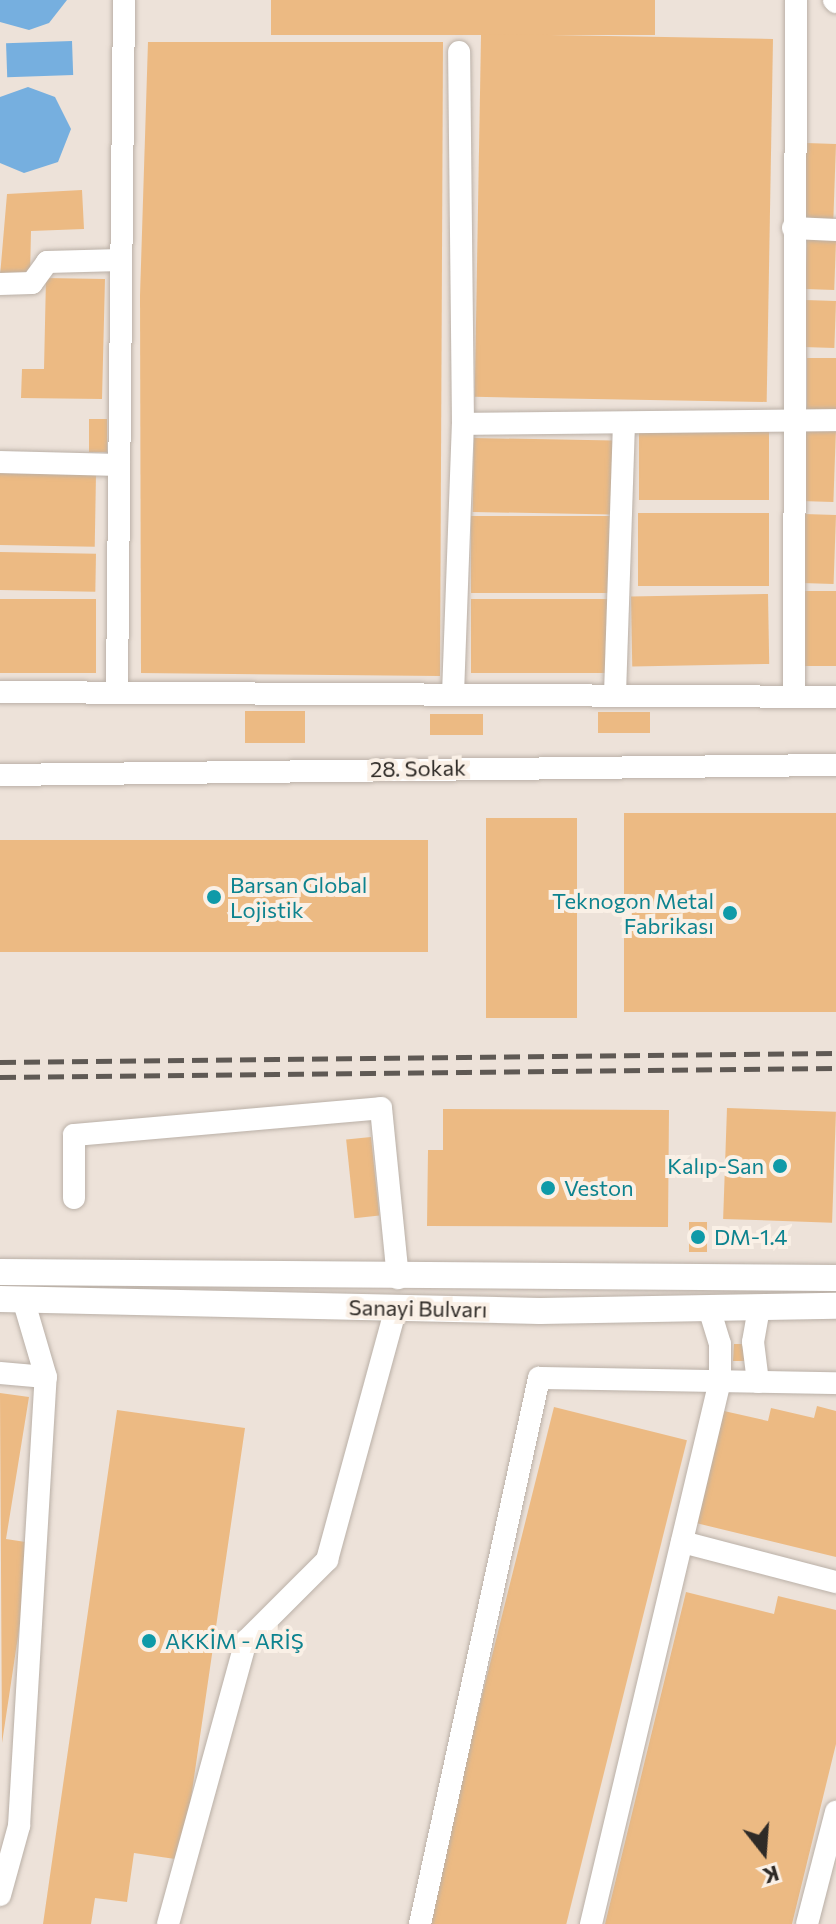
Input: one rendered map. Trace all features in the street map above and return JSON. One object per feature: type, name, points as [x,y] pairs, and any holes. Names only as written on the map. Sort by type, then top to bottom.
[{"type":"main road","name":"Sanayi Bulvarı","points":[[0,1272],[398,1278],[836,1278]]},
{"type":"main road","name":"Sanayi Bulvarı","points":[[12,1299],[396,1308],[836,1306]]},
{"type":"street","points":[[117,691],[124,0]]},
{"type":"street","points":[[794,697],[796,0]]},
{"type":"street","points":[[453,694],[463,424],[459,52]]},
{"type":"street","points":[[793,228],[836,230]]},
{"type":"street","points":[[0,284],[32,283],[47,262],[121,260]]},
{"type":"street","points":[[463,424],[624,425],[836,420]]},
{"type":"street","points":[[615,694],[624,425]]},
{"type":"street","points":[[0,462],[119,465]]},
{"type":"street","points":[[0,692],[836,697]]},
{"type":"street","name":"28. Sokak","points":[[0,775],[836,765]]},
{"type":"street","points":[[74,1198],[74,1135],[381,1108],[398,1278]]},
{"type":"street","points":[[0,1895],[19,1826],[46,1377],[12,1299]]},
{"type":"street","points":[[759,1307],[753,1342],[761,1382]]},
{"type":"street","points":[[168,1924],[246,1641],[327,1560],[396,1308]]},
{"type":"street","points":[[591,1924],[720,1381],[720,1344],[709,1308]]},
{"type":"street","points":[[0,1373],[46,1377]]},
{"type":"street","points":[[420,1924],[539,1378],[836,1383]]},
{"type":"street","points":[[761,1382],[777,1389],[836,1398]]},
{"type":"street","points":[[682,1542],[836,1582]]},
{"type":"street","points":[[807,1924],[836,1812]]},
{"type":"water","points":[[0,0],[67,0],[49,23],[29,30],[0,22]]},
{"type":"water","points":[[72,41],[73,75],[7,77],[6,43]]},
{"type":"water","points":[[28,87],[55,97],[71,129],[58,162],[24,173],[0,163],[0,97]]},
{"type":"building","points":[[271,0],[655,0],[655,35],[271,35]]},
{"type":"building","points":[[481,34],[773,39],[767,402],[475,397]]},
{"type":"building","points":[[148,42],[443,42],[440,676],[141,673],[140,296]]},
{"type":"building","points":[[806,143],[836,144],[833,219],[803,218]]},
{"type":"building","points":[[82,190],[84,229],[31,231],[30,277],[0,276],[7,194]]},
{"type":"building","points":[[807,239],[836,240],[834,290],[805,289]]},
{"type":"building","points":[[46,278],[105,279],[102,399],[21,398],[22,369],[44,369]]},
{"type":"building","points":[[805,300],[836,301],[834,348],[803,347]]},
{"type":"building","points":[[807,358],[836,358],[836,410],[807,410]]},
{"type":"building","points":[[89,419],[107,419],[107,452],[89,452]]},
{"type":"building","points":[[639,427],[769,427],[769,500],[639,500]]},
{"type":"building","points":[[803,427],[836,428],[833,502],[800,501]]},
{"type":"building","points":[[474,438],[613,440],[612,514],[473,512]]},
{"type":"building","points":[[0,473],[96,475],[95,547],[0,545]]},
{"type":"building","points":[[638,513],[769,513],[769,586],[638,586]]},
{"type":"building","points":[[804,514],[836,515],[834,584],[802,583]]},
{"type":"building","points":[[471,516],[611,516],[611,593],[471,593]]},
{"type":"building","points":[[0,552],[96,554],[95,592],[0,590]]},
{"type":"building","points":[[802,591],[836,591],[836,666],[802,666]]},
{"type":"building","points":[[768,594],[769,664],[632,666],[631,596]]},
{"type":"building","points":[[0,599],[96,599],[96,673],[0,673]]},
{"type":"building","points":[[471,599],[610,599],[610,673],[471,673]]},
{"type":"building","points":[[245,711],[305,711],[305,743],[245,743]]},
{"type":"building","points":[[598,712],[650,712],[650,733],[598,733]]},
{"type":"building","points":[[430,714],[483,714],[483,735],[430,735]]},
{"type":"building","name":"Teknogon Metal Fabrikası","points":[[624,813],[836,813],[836,1012],[624,1012]]},
{"type":"building","points":[[486,818],[577,818],[577,1018],[486,1018]]},
{"type":"building","name":"Barsan Global Lojistik","points":[[0,840],[428,840],[428,952],[0,952]]},
{"type":"building","name":"Kalıp-San","points":[[727,1108],[836,1112],[832,1223],[723,1219]]},
{"type":"building","name":"Veston","points":[[443,1109],[669,1110],[668,1227],[427,1226],[428,1150],[443,1150]]},
{"type":"building","points":[[371,1137],[379,1216],[354,1218],[346,1140]]},
{"type":"building","name":"DM-1.4","points":[[689,1222],[707,1222],[707,1252],[689,1252]]},
{"type":"building","points":[[734,1344],[742,1344],[745,1361],[733,1361]]},
{"type":"building","points":[[0,1393],[29,1397],[6,1539],[32,1543],[2,1743]]},
{"type":"building","points":[[817,1406],[836,1411],[836,1557],[696,1523],[724,1411],[768,1421],[771,1408],[814,1418]]},
{"type":"building","points":[[554,1407],[687,1440],[566,1924],[425,1923]]},
{"type":"building","name":"AKKİM - ARİŞ","points":[[117,1410],[245,1428],[182,1860],[134,1853],[127,1902],[95,1898],[91,1924],[43,1924]]},
{"type":"building","points":[[686,1592],[774,1614],[778,1596],[836,1610],[836,1744],[792,1924],[605,1924]]},
{"type":"railway","points":[[0,1062],[836,1053]]},
{"type":"railway","points":[[0,1077],[836,1068]]},
{"type":"place","name":"Barsan Global Lojistik","points":[[214,897]]},
{"type":"place","name":"Teknogon Metal Fabrikası","points":[[730,913]]},
{"type":"place","name":"Kalıp-San","points":[[780,1166]]},
{"type":"place","name":"Veston","points":[[548,1188]]},
{"type":"place","name":"DM-1.4","points":[[698,1237]]},
{"type":"place","name":"AKKİM - ARİŞ","points":[[149,1641]]}]
